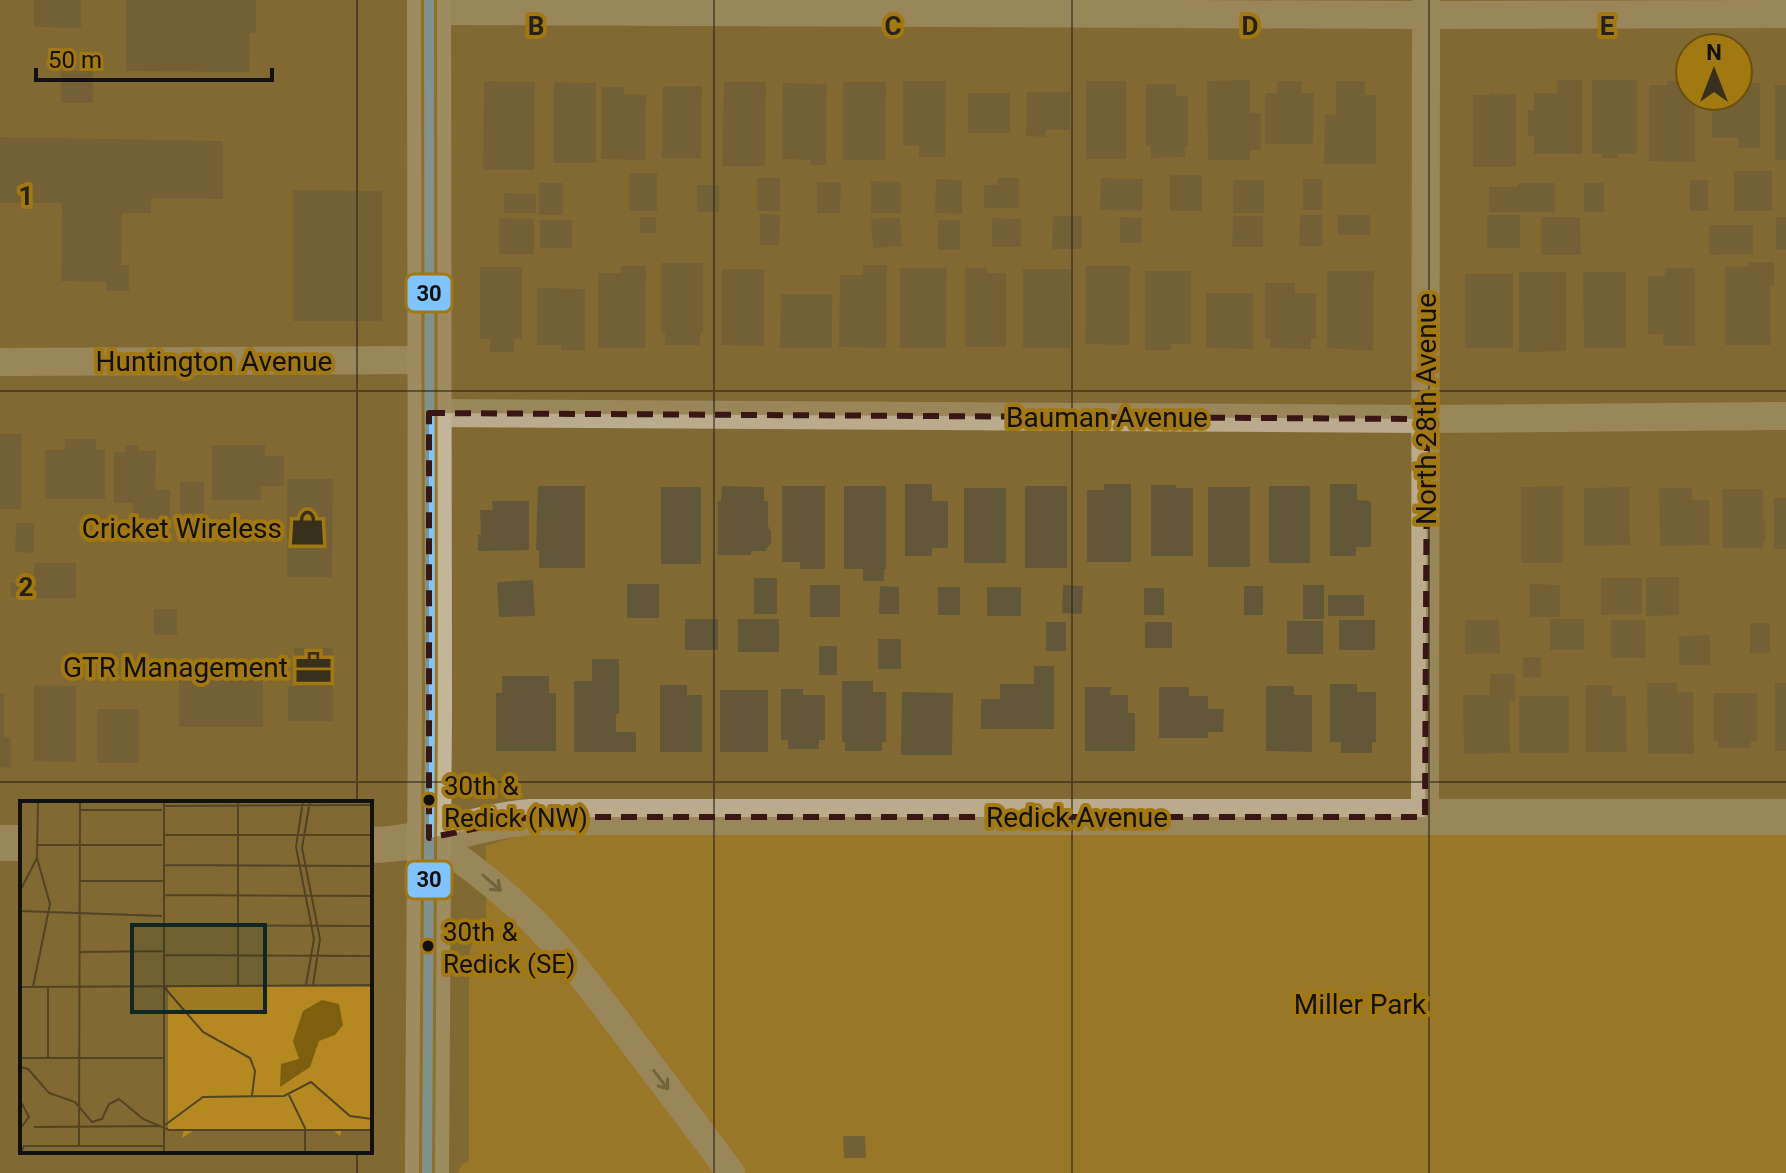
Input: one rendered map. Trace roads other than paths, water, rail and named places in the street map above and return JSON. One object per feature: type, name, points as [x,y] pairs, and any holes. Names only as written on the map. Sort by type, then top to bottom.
[{"type":"highway","points":[[427,1173],[429,6]]},
{"type":"street","points":[[429,6],[1426,7],[1786,14]]},
{"type":"street","name":"North 28th Avenue","points":[[1425,817],[1426,7]]},
{"type":"street","name":"Huntington Avenue","points":[[0,362],[429,360]]},
{"type":"street","name":"Bauman Avenue","points":[[429,413],[1427,419],[1786,416]]},
{"type":"street","name":"Redick Avenue","points":[[372,845],[429,838],[486,823],[530,817],[1786,817]]},
{"type":"street","points":[[429,838],[486,878],[553,942],[731,1173]]},
{"type":"place","name":"Cricket Wireless","points":[[308,528]]},
{"type":"place","name":"GTR Management","points":[[314,667]]},
{"type":"place","name":"30th & Redick (NW)","points":[[429,800]]},
{"type":"place","name":"30th & Redick (SE)","points":[[428,946]]},
{"type":"park label","name":"Miller Park","points":[[1360,1004]]}]
